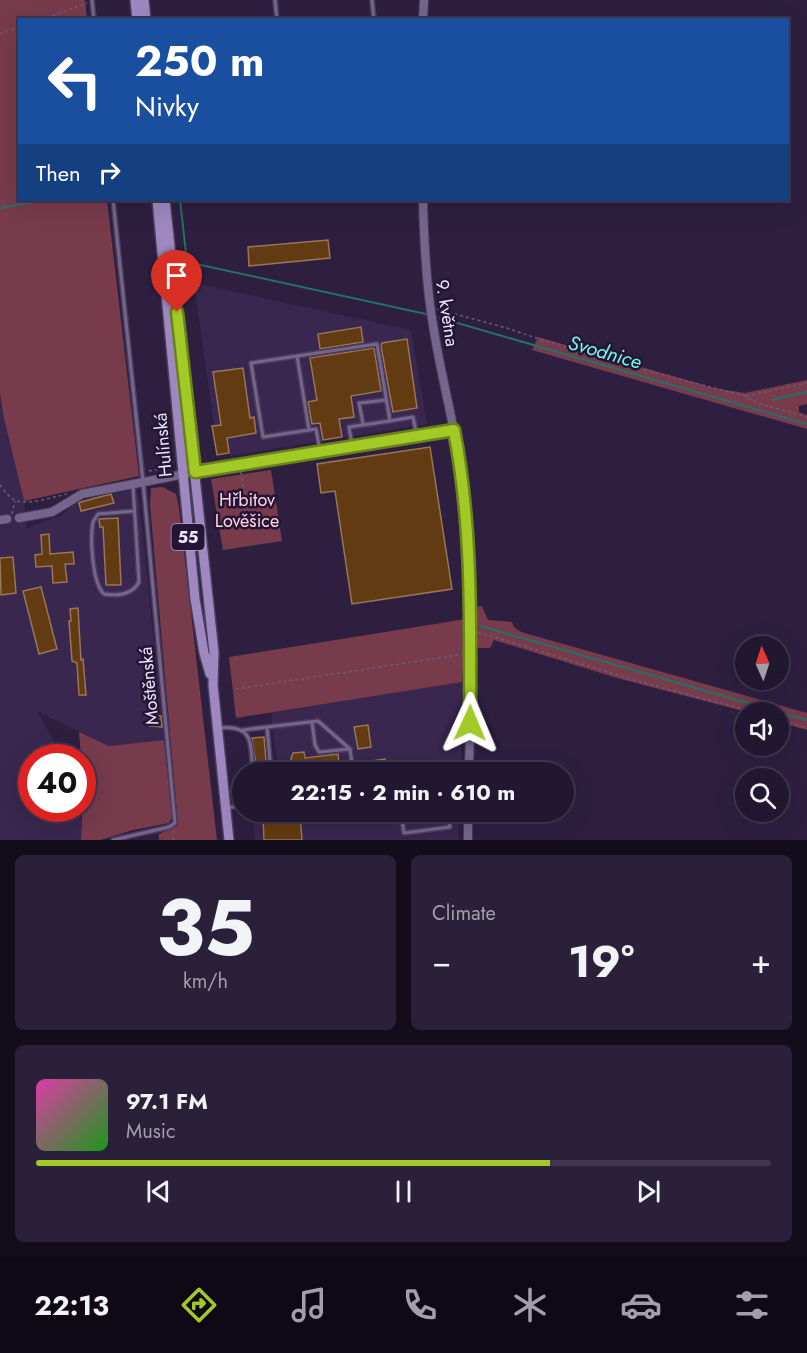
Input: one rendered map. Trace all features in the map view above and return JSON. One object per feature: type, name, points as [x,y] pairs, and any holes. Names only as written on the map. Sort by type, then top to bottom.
[{"type":"main road","points":[[135,0],[137,18]]},
{"type":"main road","points":[[144,0],[146,18]]},
{"type":"main road","name":"Hulínská","points":[[157,201],[195,599],[204,653],[213,685]]},
{"type":"main road","name":"Hulínská","points":[[165,201],[214,652],[213,685],[229,840]]},
{"type":"street","points":[[423,18],[424,0]]},
{"type":"street","name":"9. května","points":[[423,201],[425,264],[430,307],[454,430],[466,514],[472,631],[469,762]]},
{"type":"street","points":[[19,518],[52,512],[79,495],[133,483],[454,430]]},
{"type":"street","points":[[468,822],[468,840]]},
{"type":"lane","points":[[275,0],[277,18]]},
{"type":"lane","points":[[372,0],[374,18]]},
{"type":"lane","points":[[92,1],[94,18]]},
{"type":"lane","name":"Moštěnská","points":[[113,201],[143,481],[175,823]]},
{"type":"lane","points":[[320,452],[316,429],[263,437],[251,363],[377,344],[390,421]]},
{"type":"lane","points":[[297,356],[309,430]]},
{"type":"lane","points":[[363,425],[359,403],[386,399]]},
{"type":"lane","points":[[352,447],[349,427],[413,417],[418,436]]},
{"type":"lane","points":[[133,483],[139,582],[132,591],[126,594],[104,594],[98,588],[96,577],[93,522],[98,514],[134,511]]},
{"type":"lane","points":[[312,722],[315,745],[319,752],[350,749]]},
{"type":"lane","points":[[217,728],[232,727],[243,730],[318,722],[350,749],[352,762]]},
{"type":"lane","points":[[267,728],[271,762]]},
{"type":"lane","points":[[243,730],[249,738],[252,762]]},
{"type":"lane","points":[[226,808],[232,807]]},
{"type":"lane","points":[[402,822],[404,833],[450,827],[449,822]]},
{"type":"lane","points":[[113,840],[169,827],[175,823]]},
{"type":"path","points":[[46,18],[92,1]]},
{"type":"path","points":[[0,34],[18,28]]},
{"type":"path","points":[[430,307],[510,329],[610,361],[745,396],[757,403],[807,417]]},
{"type":"path","points":[[745,396],[807,382]]},
{"type":"path","points":[[240,465],[246,507]]},
{"type":"path","points":[[0,485],[11,498],[19,501],[45,499],[66,494],[79,495]]},
{"type":"path","points":[[472,631],[637,681],[735,707]]},
{"type":"path","points":[[236,689],[471,652]]},
{"type":"path","points":[[789,723],[807,728]]},
{"type":"path","points":[[174,840],[175,823]]},
{"type":"shaded area","points":[[194,283],[411,330],[427,424],[230,456],[225,424],[214,425]]},
{"type":"shaded area","points":[[0,393],[24,501],[27,528],[62,515],[77,501],[135,489],[139,498],[164,740],[109,746],[37,711],[56,744],[18,744],[18,822],[81,822],[81,840],[0,840]]},
{"type":"shaded area","points":[[462,682],[461,762],[277,762],[271,713]]},
{"type":"shaded area","points":[[254,822],[459,822],[458,840],[255,840]]},
{"type":"green space","points":[[0,0],[85,0],[87,18],[18,18],[18,201],[107,201],[139,476],[24,501],[0,393]]},
{"type":"green space","points":[[538,337],[714,388],[745,393],[807,380],[807,404],[799,406],[799,412],[807,415],[807,429],[532,350]]},
{"type":"green space","name":"Hřbitov Lověšice","points":[[271,470],[282,541],[223,550],[211,479]]},
{"type":"green space","points":[[163,487],[176,494],[179,508],[217,840],[159,840],[159,834],[178,825],[150,505],[151,488]]},
{"type":"green space","points":[[482,606],[488,620],[512,622],[514,627],[521,632],[768,702],[735,702],[735,709],[617,678],[494,640],[490,648],[478,648],[475,607]]},
{"type":"green space","points":[[466,619],[462,682],[236,718],[229,657]]},
{"type":"green space","points":[[789,708],[807,713],[807,730],[789,725]]},
{"type":"green space","points":[[79,732],[109,746],[164,740],[172,818],[169,823],[133,830],[101,840],[81,840],[82,822],[96,822],[96,744],[80,744]]},
{"type":"building","points":[[328,240],[330,258],[249,266],[248,247]]},
{"type":"building","points":[[361,327],[363,342],[320,349],[318,334]]},
{"type":"building","points":[[407,339],[417,408],[393,412],[381,346],[382,343]]},
{"type":"building","points":[[374,348],[381,391],[351,396],[354,417],[339,419],[342,437],[323,440],[320,423],[312,424],[308,402],[317,400],[310,358]]},
{"type":"building","points":[[243,368],[250,418],[254,417],[256,433],[227,438],[229,453],[217,455],[212,426],[221,425],[213,372]]},
{"type":"building","points":[[430,447],[452,589],[352,604],[335,491],[321,493],[317,464]]},
{"type":"building","points":[[111,494],[114,503],[81,511],[79,503]]},
{"type":"building","points":[[118,518],[121,585],[106,585],[103,527],[100,527],[99,519]]},
{"type":"building","points":[[49,534],[50,554],[73,552],[74,564],[65,564],[67,582],[53,583],[52,566],[36,567],[35,555],[42,554],[41,535]]},
{"type":"building","points":[[13,557],[16,593],[1,595],[0,558]]},
{"type":"building","points":[[41,587],[57,649],[39,654],[23,591]]},
{"type":"building","points":[[78,608],[86,695],[79,695],[77,663],[72,661],[70,609]]},
{"type":"building","points":[[154,686],[158,716],[161,716],[162,727],[150,726],[147,687]]},
{"type":"building","points":[[368,725],[371,747],[358,749],[354,727]]},
{"type":"building","points":[[264,737],[266,762],[256,762],[252,738]]},
{"type":"building","points":[[304,752],[305,758],[338,754],[339,762],[292,762],[293,753]]},
{"type":"building","points":[[385,759],[386,762],[365,762]]},
{"type":"building","points":[[263,822],[301,822],[302,840],[264,840]]},
{"type":"waterway","name":"Svodnice","points":[[0,208],[38,201]]},
{"type":"waterway","name":"Svodnice","points":[[180,201],[187,262],[426,314]]},
{"type":"waterway","name":"Svodnice","points":[[440,318],[807,424]]},
{"type":"waterway","name":"Svodnice","points":[[772,400],[807,392]]},
{"type":"waterway","points":[[480,626],[807,720]]},
{"type":"route","points":[[177,312],[195,472],[454,430],[463,480],[467,525],[472,631],[470,723]]}]
